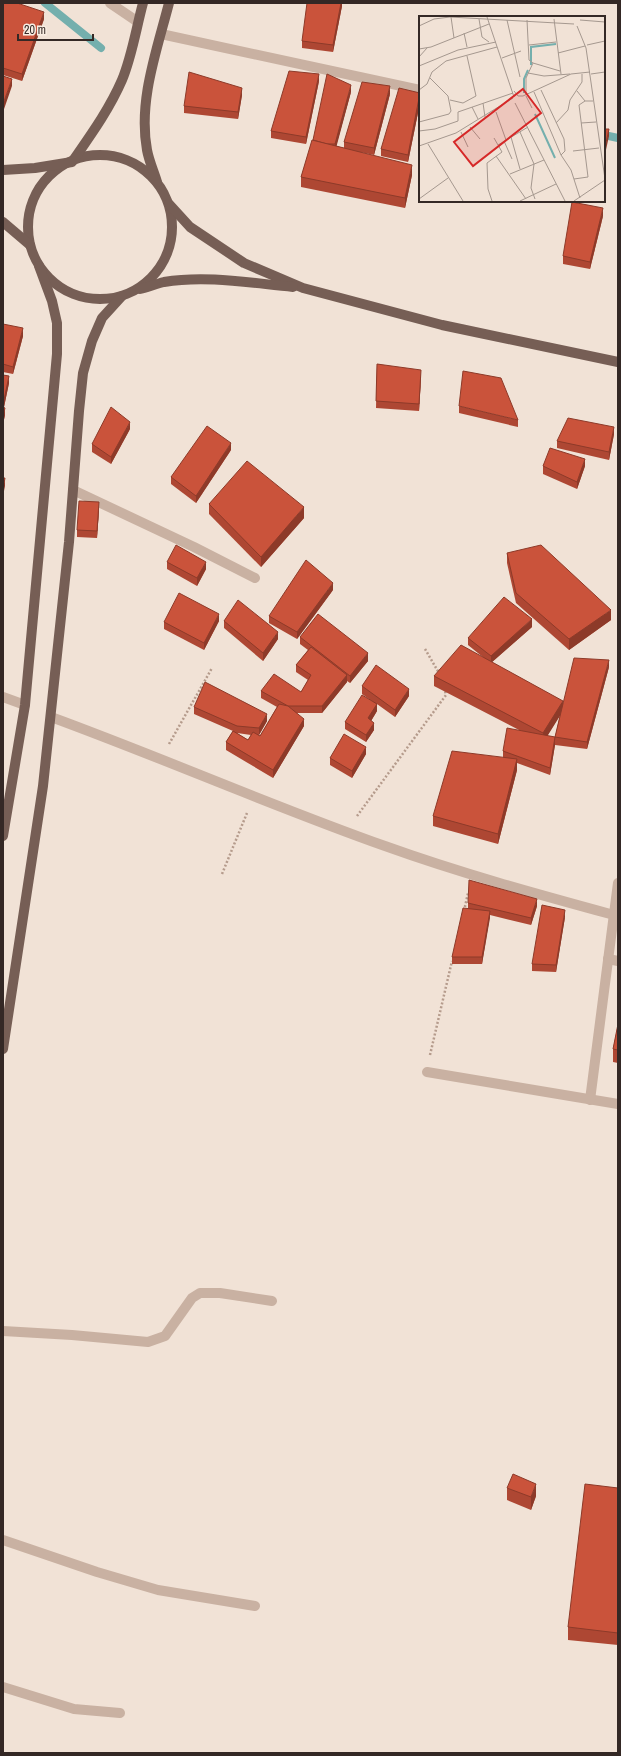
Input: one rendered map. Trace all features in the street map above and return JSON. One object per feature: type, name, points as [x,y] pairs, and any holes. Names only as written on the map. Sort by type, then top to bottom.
[{"type":"main road","points":[[3,170],[35,168],[72,162],[95,130],[109,107],[119,86],[132,48],[143,3]]},
{"type":"main road","points":[[169,3],[147,90],[145,120],[147,150],[158,182],[169,204],[190,227],[244,263],[303,288],[442,325],[618,362]]},
{"type":"main road","points":[[158,182],[138,165],[115,156],[90,155],[62,165],[43,182],[31,204],[27,230],[32,254],[44,275],[64,291],[88,299],[114,299],[162,282],[190,279],[303,288]]},
{"type":"main road","points":[[136,291],[155,275],[168,253],[173,228],[169,204]]},
{"type":"main road","points":[[3,222],[30,245]]},
{"type":"main road","points":[[3,836],[25,705],[57,354],[57,323],[52,301],[39,266]]},
{"type":"main road","points":[[3,1049],[43,786],[73,490],[83,373],[92,341],[102,318],[122,296]]},
{"type":"street","points":[[110,3],[138,22]]},
{"type":"street","points":[[161,34],[419,90]]},
{"type":"street","points":[[73,490],[194,547],[255,578]]},
{"type":"street","points":[[3,697],[25,705]]},
{"type":"street","points":[[51,717],[161,758],[254,796],[346,831],[472,874],[614,915]]},
{"type":"street","points":[[590,1100],[613,960],[614,915],[618,883]]},
{"type":"street","points":[[426,1072],[618,1104]]},
{"type":"street","points":[[3,1331],[72,1335],[148,1342],[165,1336],[192,1298],[200,1293],[220,1293],[272,1301]]},
{"type":"street","points":[[3,1540],[97,1572],[158,1590],[255,1606]]},
{"type":"street","points":[[3,1687],[74,1709],[120,1713]]},
{"type":"path","points":[[425,649],[442,677]]},
{"type":"path","points":[[161,758],[212,668]]},
{"type":"path","points":[[346,831],[446,695],[445,686]]},
{"type":"path","points":[[222,874],[254,796]]},
{"type":"path","points":[[463,915],[472,874]]},
{"type":"path","points":[[426,1072],[453,957]]},
{"type":"building","points":[[3,3],[17,3],[44,12],[22,74],[3,68]]},
{"type":"building","points":[[307,3],[341,3],[333,45],[302,41]]},
{"type":"building","points":[[289,71],[319,74],[306,137],[271,131]]},
{"type":"building","points":[[189,72],[242,88],[238,112],[184,106]]},
{"type":"building","points":[[327,74],[351,85],[335,144],[327,144],[313,140]]},
{"type":"building","points":[[3,76],[12,79],[3,104]]},
{"type":"building","points":[[362,82],[390,86],[374,148],[344,142]]},
{"type":"building","points":[[399,88],[419,93],[408,155],[381,149]]},
{"type":"building","points":[[605,129],[609,129],[605,147]]},
{"type":"building","points":[[312,140],[412,165],[405,198],[301,177]]},
{"type":"building","points":[[572,202],[603,208],[590,262],[563,256]]},
{"type":"building","points":[[3,324],[23,328],[13,367],[3,364]]},
{"type":"building","points":[[377,364],[421,370],[419,404],[376,401]]},
{"type":"building","points":[[463,371],[501,378],[518,420],[459,406]]},
{"type":"building","points":[[3,375],[9,376],[4,400],[3,400]]},
{"type":"building","points":[[111,407],[130,422],[111,457],[92,444]]},
{"type":"building","points":[[568,418],[614,427],[609,452],[557,441]]},
{"type":"building","points":[[207,426],[231,443],[196,496],[171,477]]},
{"type":"building","points":[[550,448],[585,459],[577,482],[543,466]]},
{"type":"building","points":[[247,461],[304,507],[261,557],[209,504]]},
{"type":"building","points":[[3,478],[5,478],[3,489]]},
{"type":"building","points":[[79,501],[99,502],[97,531],[77,530]]},
{"type":"building","points":[[176,545],[206,562],[197,578],[167,562]]},
{"type":"building","points":[[541,545],[611,610],[569,639],[516,593],[507,553]]},
{"type":"building","points":[[306,560],[333,583],[297,632],[269,616]]},
{"type":"building","points":[[179,593],[219,614],[204,643],[164,622]]},
{"type":"building","points":[[504,597],[532,619],[491,656],[468,638]]},
{"type":"building","points":[[238,600],[278,632],[263,653],[224,621]]},
{"type":"building","points":[[318,614],[368,653],[350,676],[300,637]]},
{"type":"building","points":[[461,645],[563,701],[543,733],[434,676]]},
{"type":"building","points":[[311,647],[347,675],[322,706],[288,706],[261,691],[274,674],[301,692],[311,675],[296,665]]},
{"type":"building","points":[[574,658],[609,660],[587,742],[555,737]]},
{"type":"building","points":[[376,665],[409,689],[395,710],[362,686]]},
{"type":"building","points":[[205,682],[267,714],[259,728],[237,726],[194,707]]},
{"type":"building","points":[[362,695],[377,704],[368,718],[374,723],[366,735],[345,722]]},
{"type":"building","points":[[279,704],[288,706],[304,719],[273,770],[226,742],[233,731],[248,740],[253,732],[260,736]]},
{"type":"building","points":[[507,728],[555,737],[550,768],[503,751]]},
{"type":"building","points":[[344,734],[366,747],[352,771],[330,758]]},
{"type":"building","points":[[452,751],[517,759],[498,834],[433,816]]},
{"type":"building","points":[[469,880],[537,899],[531,918],[468,903]]},
{"type":"building","points":[[542,905],[565,910],[556,965],[532,964]]},
{"type":"building","points":[[463,908],[490,911],[482,957],[452,957]]},
{"type":"building","points":[[618,1024],[618,1050],[613,1049]]},
{"type":"building","points":[[513,1474],[536,1484],[531,1497],[507,1488]]},
{"type":"building","points":[[585,1484],[618,1488],[618,1633],[568,1627]]},
{"type":"waterway","points":[[45,3],[101,48]]},
{"type":"waterway","points":[[605,135],[618,138]]}]
